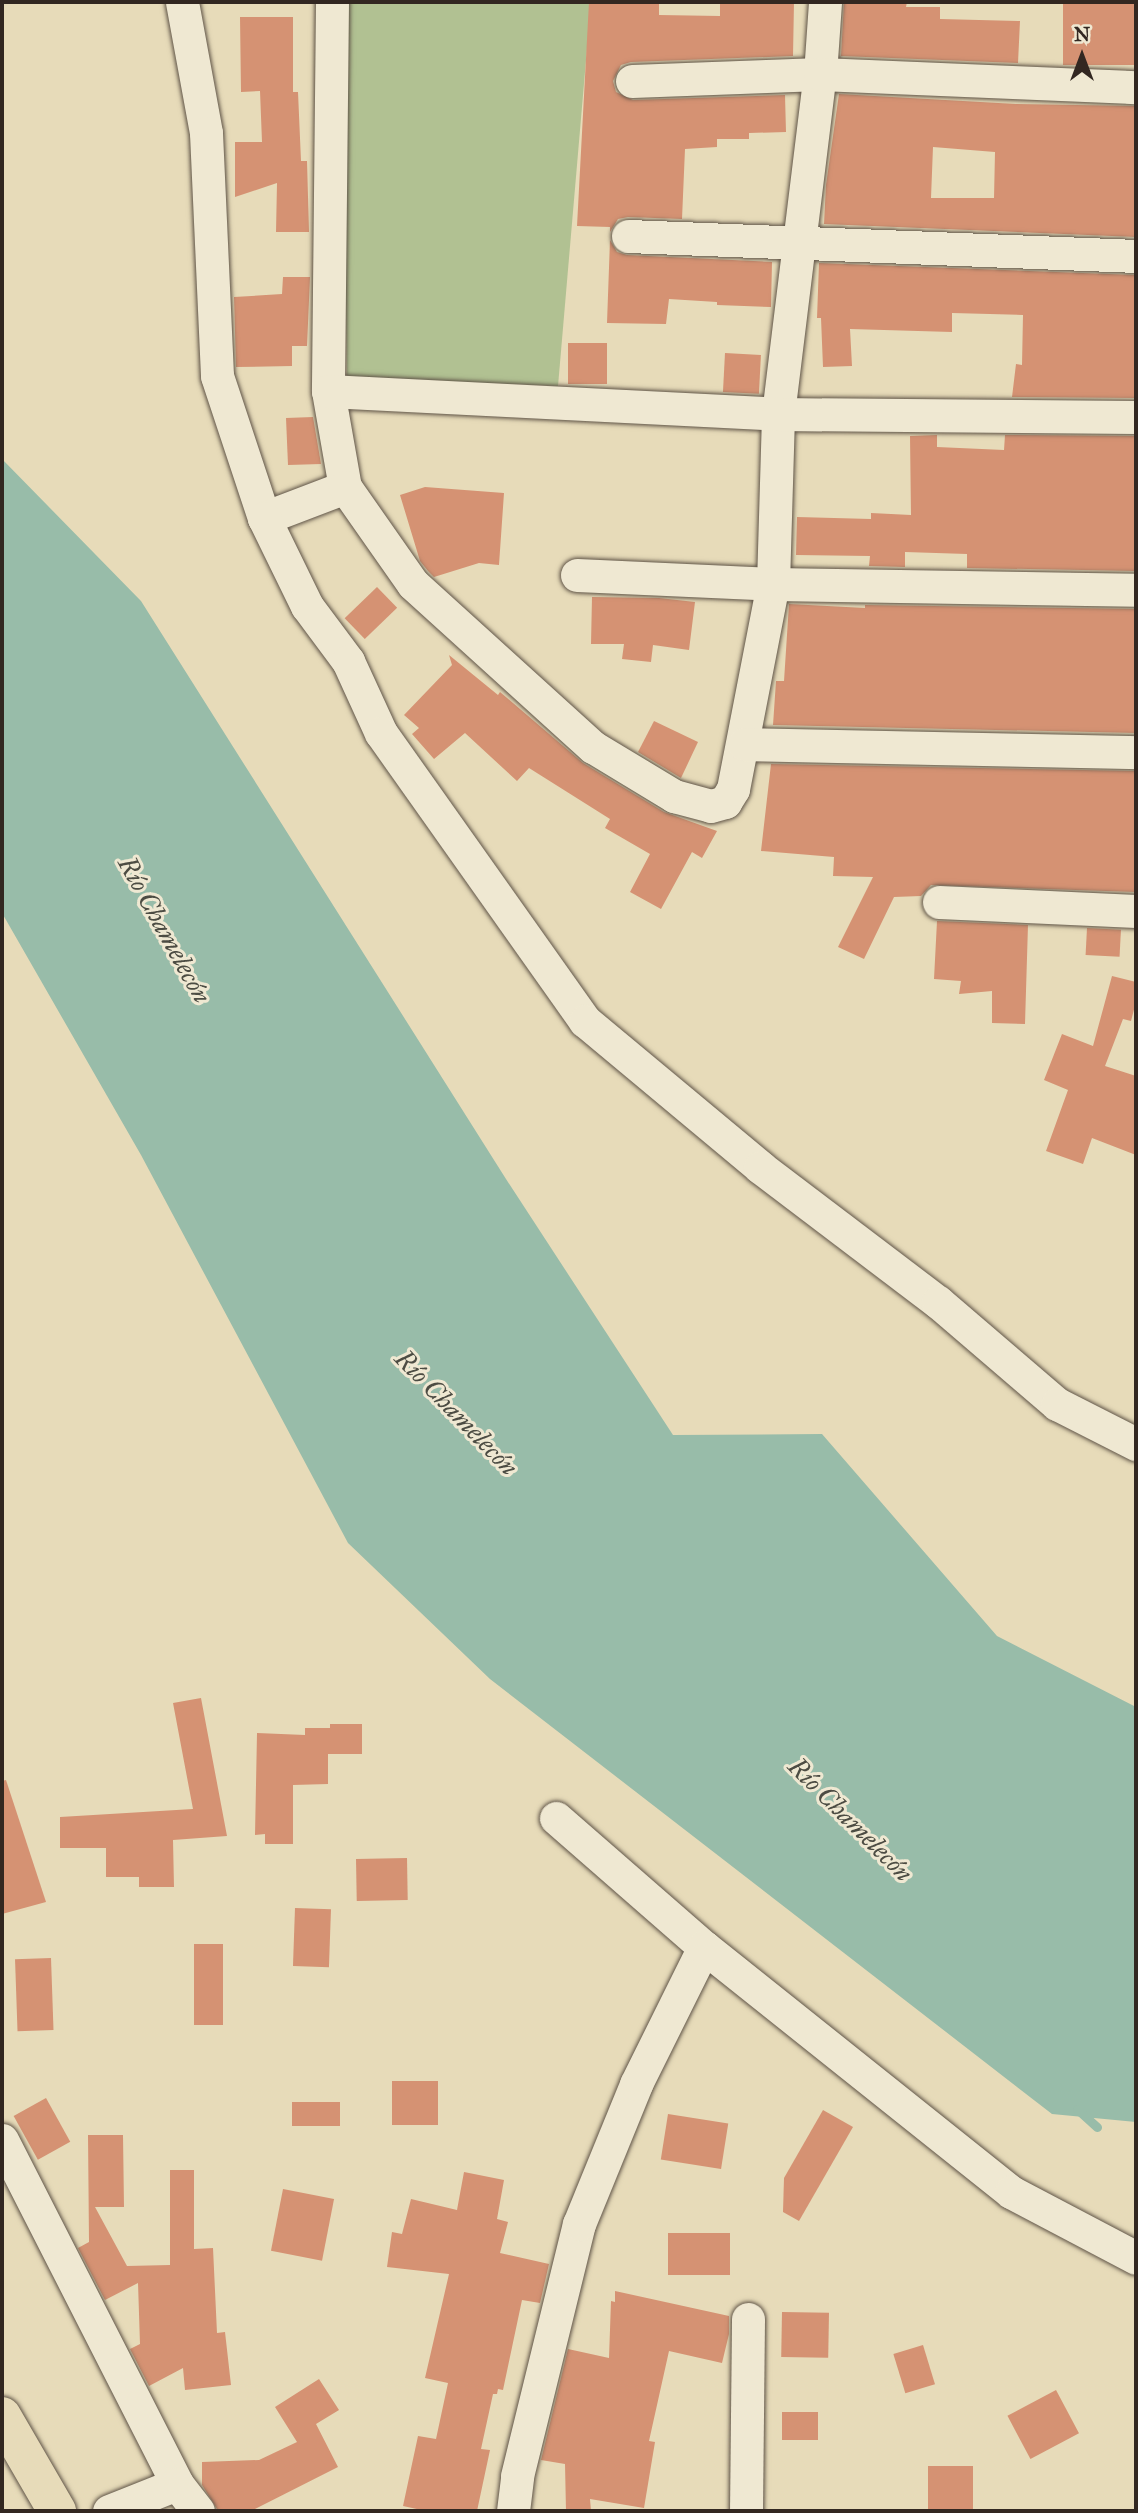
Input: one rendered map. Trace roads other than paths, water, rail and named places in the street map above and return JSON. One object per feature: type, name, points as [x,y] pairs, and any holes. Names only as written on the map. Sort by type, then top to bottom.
[{"type":"highway","points":[[2,2416],[57,2511]]},
{"type":"street","points":[[182,2],[206,133],[217,376],[264,518],[307,606],[348,661],[382,733],[584,1021],[760,1167],[938,1302],[1058,1404],[1136,1444]]},
{"type":"street","points":[[332,2],[328,391],[345,487],[413,584],[593,747],[674,796],[712,806],[725,802],[733,789],[744,744],[772,584],[778,414],[820,74],[825,2]]},
{"type":"street","points":[[632,81],[820,74],[1136,87]]},
{"type":"street","points":[[628,236],[1136,256]]},
{"type":"street","points":[[328,391],[778,414],[1136,417]]},
{"type":"street","points":[[264,518],[345,487]]},
{"type":"street","points":[[577,575],[772,584],[1136,590]]},
{"type":"street","points":[[744,744],[1136,752]]},
{"type":"street","points":[[939,902],[1136,911]]},
{"type":"street","points":[[556,1818],[704,1947],[1011,2192],[1136,2258]]},
{"type":"street","points":[[513,2511],[517,2476],[579,2224],[636,2084],[704,1947]]},
{"type":"street","points":[[2,2140],[177,2484],[198,2511]]},
{"type":"street","points":[[746,2511],[748,2319]]},
{"type":"street","points":[[109,2511],[177,2484]]},
{"type":"water","name":"Río Chamelecón","points":[[2,459],[141,601],[506,1179],[673,1435],[822,1434],[997,1636],[1136,1707],[1136,2122],[1052,2114],[490,1679],[348,1543],[141,1155],[2,913]]},
{"type":"waterway","points":[[1077,2109],[1097,2127]]}]
